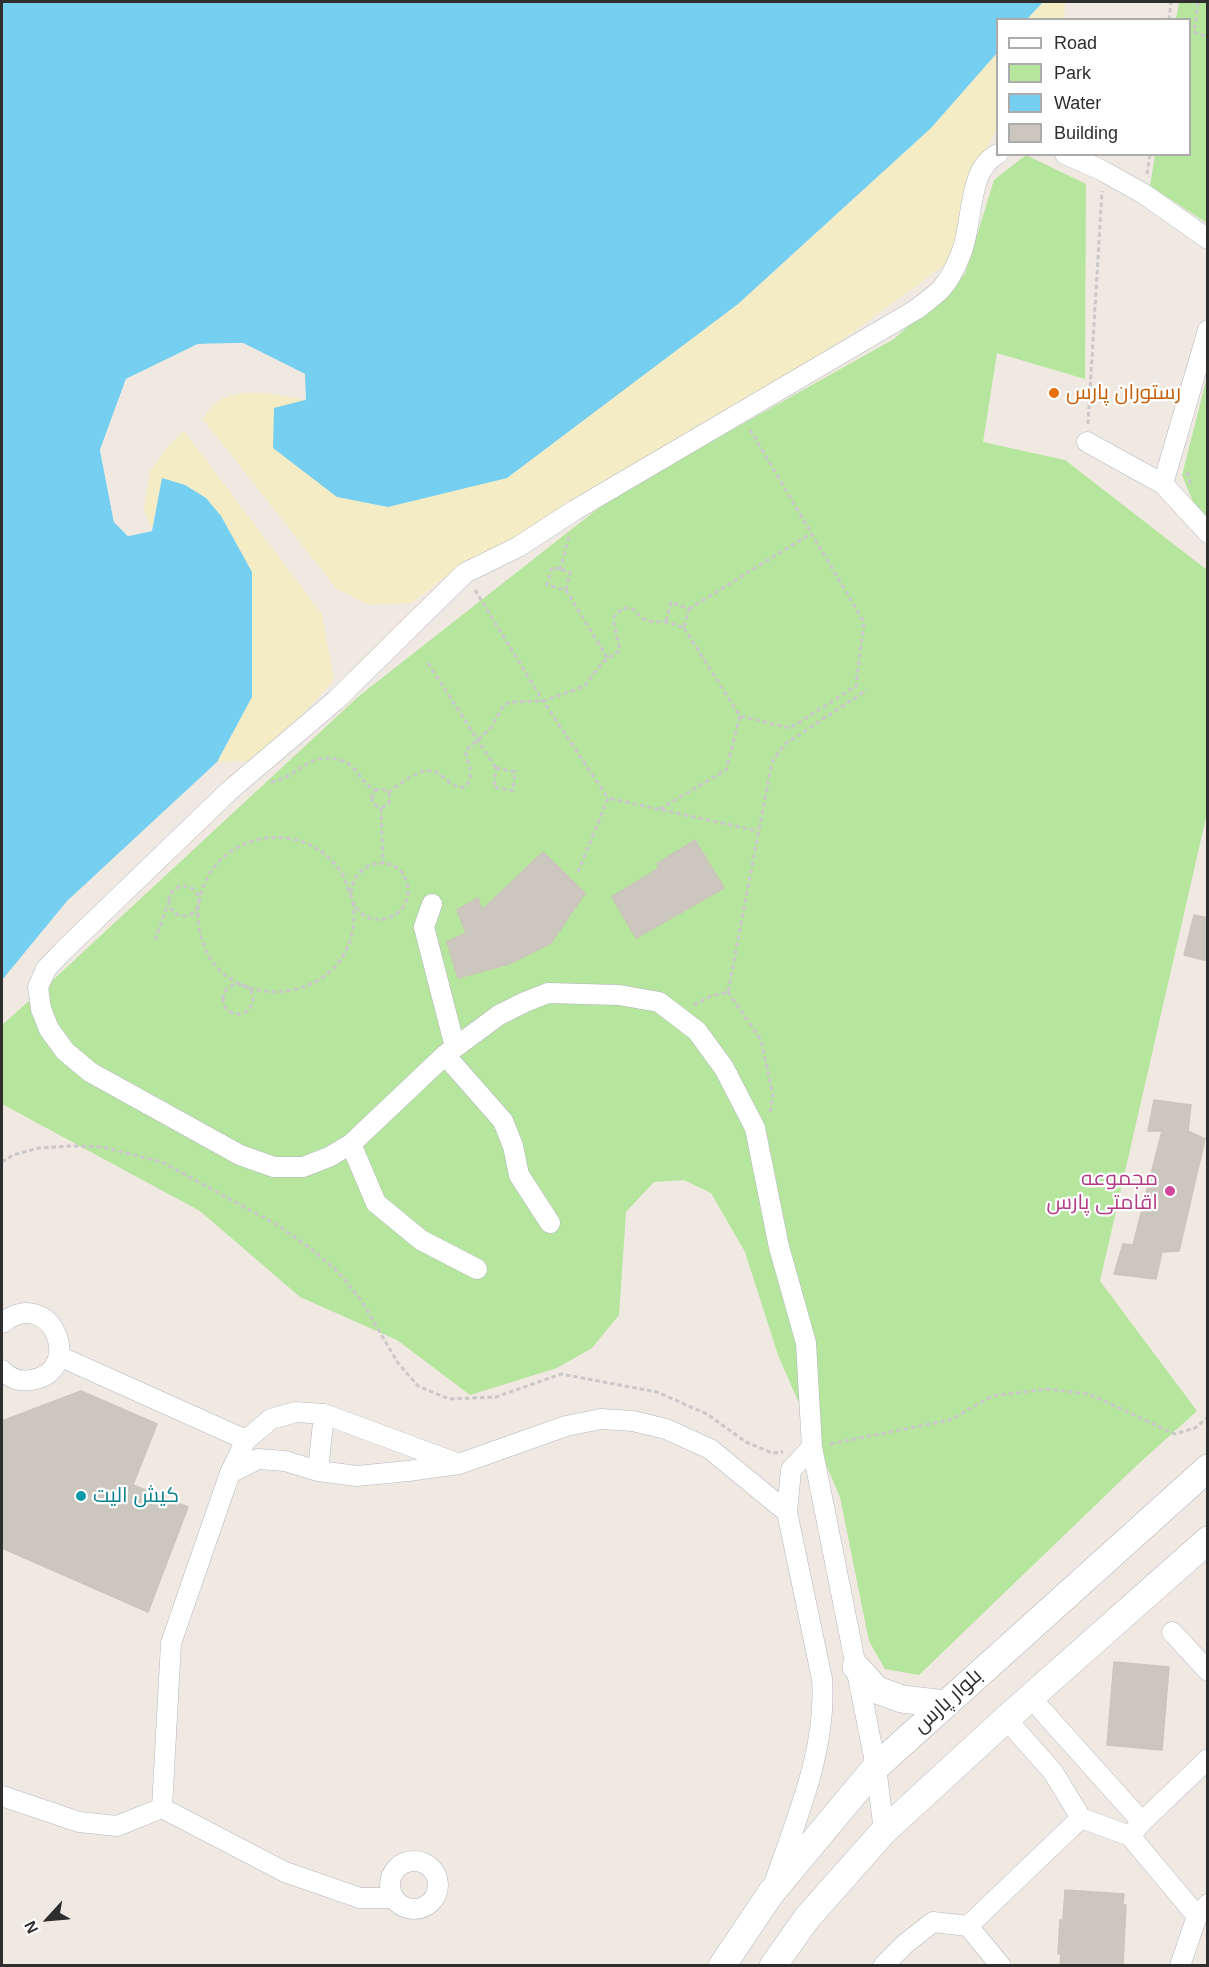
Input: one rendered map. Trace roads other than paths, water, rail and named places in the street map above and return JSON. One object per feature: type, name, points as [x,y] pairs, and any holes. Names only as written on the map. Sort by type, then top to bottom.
[{"type":"main road","name":"بلوار پارس","points":[[722,1965],[771,1893],[876,1767],[1208,1468]]},
{"type":"main road","points":[[773,1965],[807,1918],[884,1831],[1006,1719],[1208,1540]]},
{"type":"main road","points":[[856,1667],[877,1690],[902,1699],[945,1704]]},
{"type":"street","points":[[884,1831],[876,1767],[812,1447],[806,1343],[779,1247],[755,1128],[724,1068],[697,1031],[658,1002],[619,996],[548,993],[499,1015],[450,1051],[351,1144],[329,1157],[303,1167],[274,1167],[240,1155],[90,1072],[65,1051],[50,1029],[41,1009],[38,987],[46,969],[63,951],[229,790],[336,700],[465,573],[518,548],[575,510],[917,309],[942,288],[962,254],[973,196],[981,170],[990,157],[996,155]]},
{"type":"street","points":[[1069,156],[1103,171],[1144,194],[1208,239]]},
{"type":"street","points":[[1163,484],[1208,330]]},
{"type":"street","points":[[1087,442],[1163,484],[1208,533]]},
{"type":"street","points":[[432,904],[424,927],[450,1051],[503,1121],[513,1146],[519,1175],[550,1223]]},
{"type":"street","points":[[351,1144],[376,1203],[421,1240],[477,1269]]},
{"type":"street","points":[[2,1323],[11,1316],[21,1313],[33,1314],[43,1318],[51,1325],[60,1345],[59,1356],[54,1366],[46,1374],[36,1379],[25,1381],[14,1379],[2,1370]]},
{"type":"street","points":[[59,1356],[246,1440]]},
{"type":"street","points":[[162,1808],[171,1643],[230,1473],[246,1440],[271,1419],[296,1412],[324,1414],[459,1464]]},
{"type":"street","points":[[318,1471],[324,1414]]},
{"type":"street","points":[[230,1473],[258,1459],[285,1461],[318,1471],[357,1476],[459,1464],[566,1425],[601,1419],[633,1421],[666,1429],[710,1449],[787,1512]]},
{"type":"street","points":[[771,1893],[811,1776],[824,1703],[822,1679],[787,1512],[791,1470],[812,1447]]},
{"type":"street","points":[[1172,1632],[1208,1671]]},
{"type":"street","points":[[1031,1698],[1202,1910],[1180,1965]]},
{"type":"street","points":[[1006,1719],[1053,1772],[1081,1818],[1136,1829]]},
{"type":"street","points":[[1136,1829],[1208,1759]]},
{"type":"street","points":[[2,1796],[79,1821],[117,1826],[162,1808],[285,1872],[360,1898],[394,1898]]},
{"type":"street","points":[[968,1926],[1081,1818]]},
{"type":"street","points":[[883,1965],[933,1922],[968,1926],[1001,1965]]},
{"type":"water","points":[[2,2],[1043,2],[1028,18],[996,18],[996,54],[931,128],[738,304],[507,478],[388,507],[337,497],[273,448],[274,408],[305,400],[305,374],[243,343],[198,344],[126,379],[100,450],[114,522],[128,536],[152,531],[162,478],[185,485],[206,498],[221,516],[252,572],[252,697],[217,762],[67,901],[2,980]]},
{"type":"place","name":"رستوران پارس","points":[[1054,393]]},
{"type":"place","name":"مجموعه اقامتی پارس","points":[[1170,1191]]},
{"type":"place","name":"کیش الیت","points":[[81,1496]]}]
